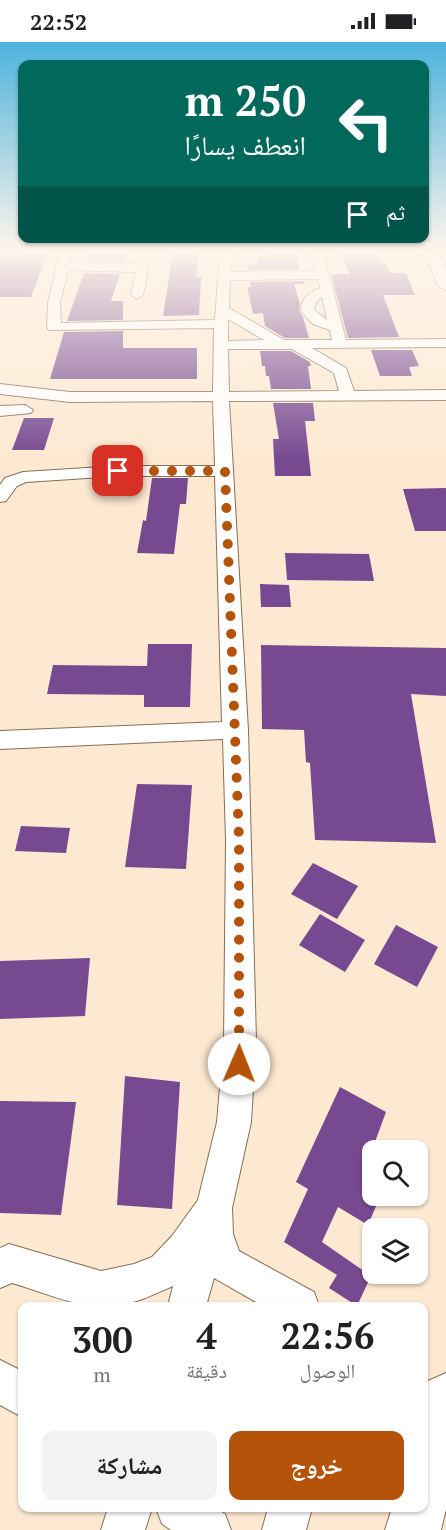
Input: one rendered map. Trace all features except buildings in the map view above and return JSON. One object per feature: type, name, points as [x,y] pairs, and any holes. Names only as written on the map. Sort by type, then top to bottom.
[{"type":"main road","points":[[428,1472],[446,1399]]},
{"type":"main road","points":[[413,1530],[418,1512]]},
{"type":"street","points":[[54,321],[54,327],[221,326],[350,364]]},
{"type":"street","points":[[188,1302],[227,1158],[238,1088],[239,840],[221,397],[221,321]]},
{"type":"street","points":[[319,321],[336,328]]},
{"type":"street","points":[[334,321],[340,344]]},
{"type":"street","points":[[221,326],[289,345],[446,343]]},
{"type":"street","points":[[350,364],[379,344]]},
{"type":"street","points":[[348,396],[350,364]]},
{"type":"street","points":[[0,389],[47,396],[446,395]]},
{"type":"street","points":[[0,411],[24,410]]},
{"type":"street","points":[[0,497],[11,482],[23,477],[118,471],[225,471]]},
{"type":"street","points":[[0,741],[236,730]]},
{"type":"street","points":[[0,1269],[9,1263],[101,1290],[134,1283],[165,1270],[185,1249],[214,1208]]},
{"type":"street","points":[[214,1208],[214,1233],[218,1250],[226,1263],[293,1302]]},
{"type":"street","points":[[0,1380],[18,1393]]},
{"type":"street","points":[[123,1530],[129,1512]]},
{"type":"street","points":[[184,1512],[209,1530]]},
{"type":"street","points":[[284,1530],[289,1512]]},
{"type":"route","points":[[118,471],[225,471],[239,840],[239,1064]]}]
